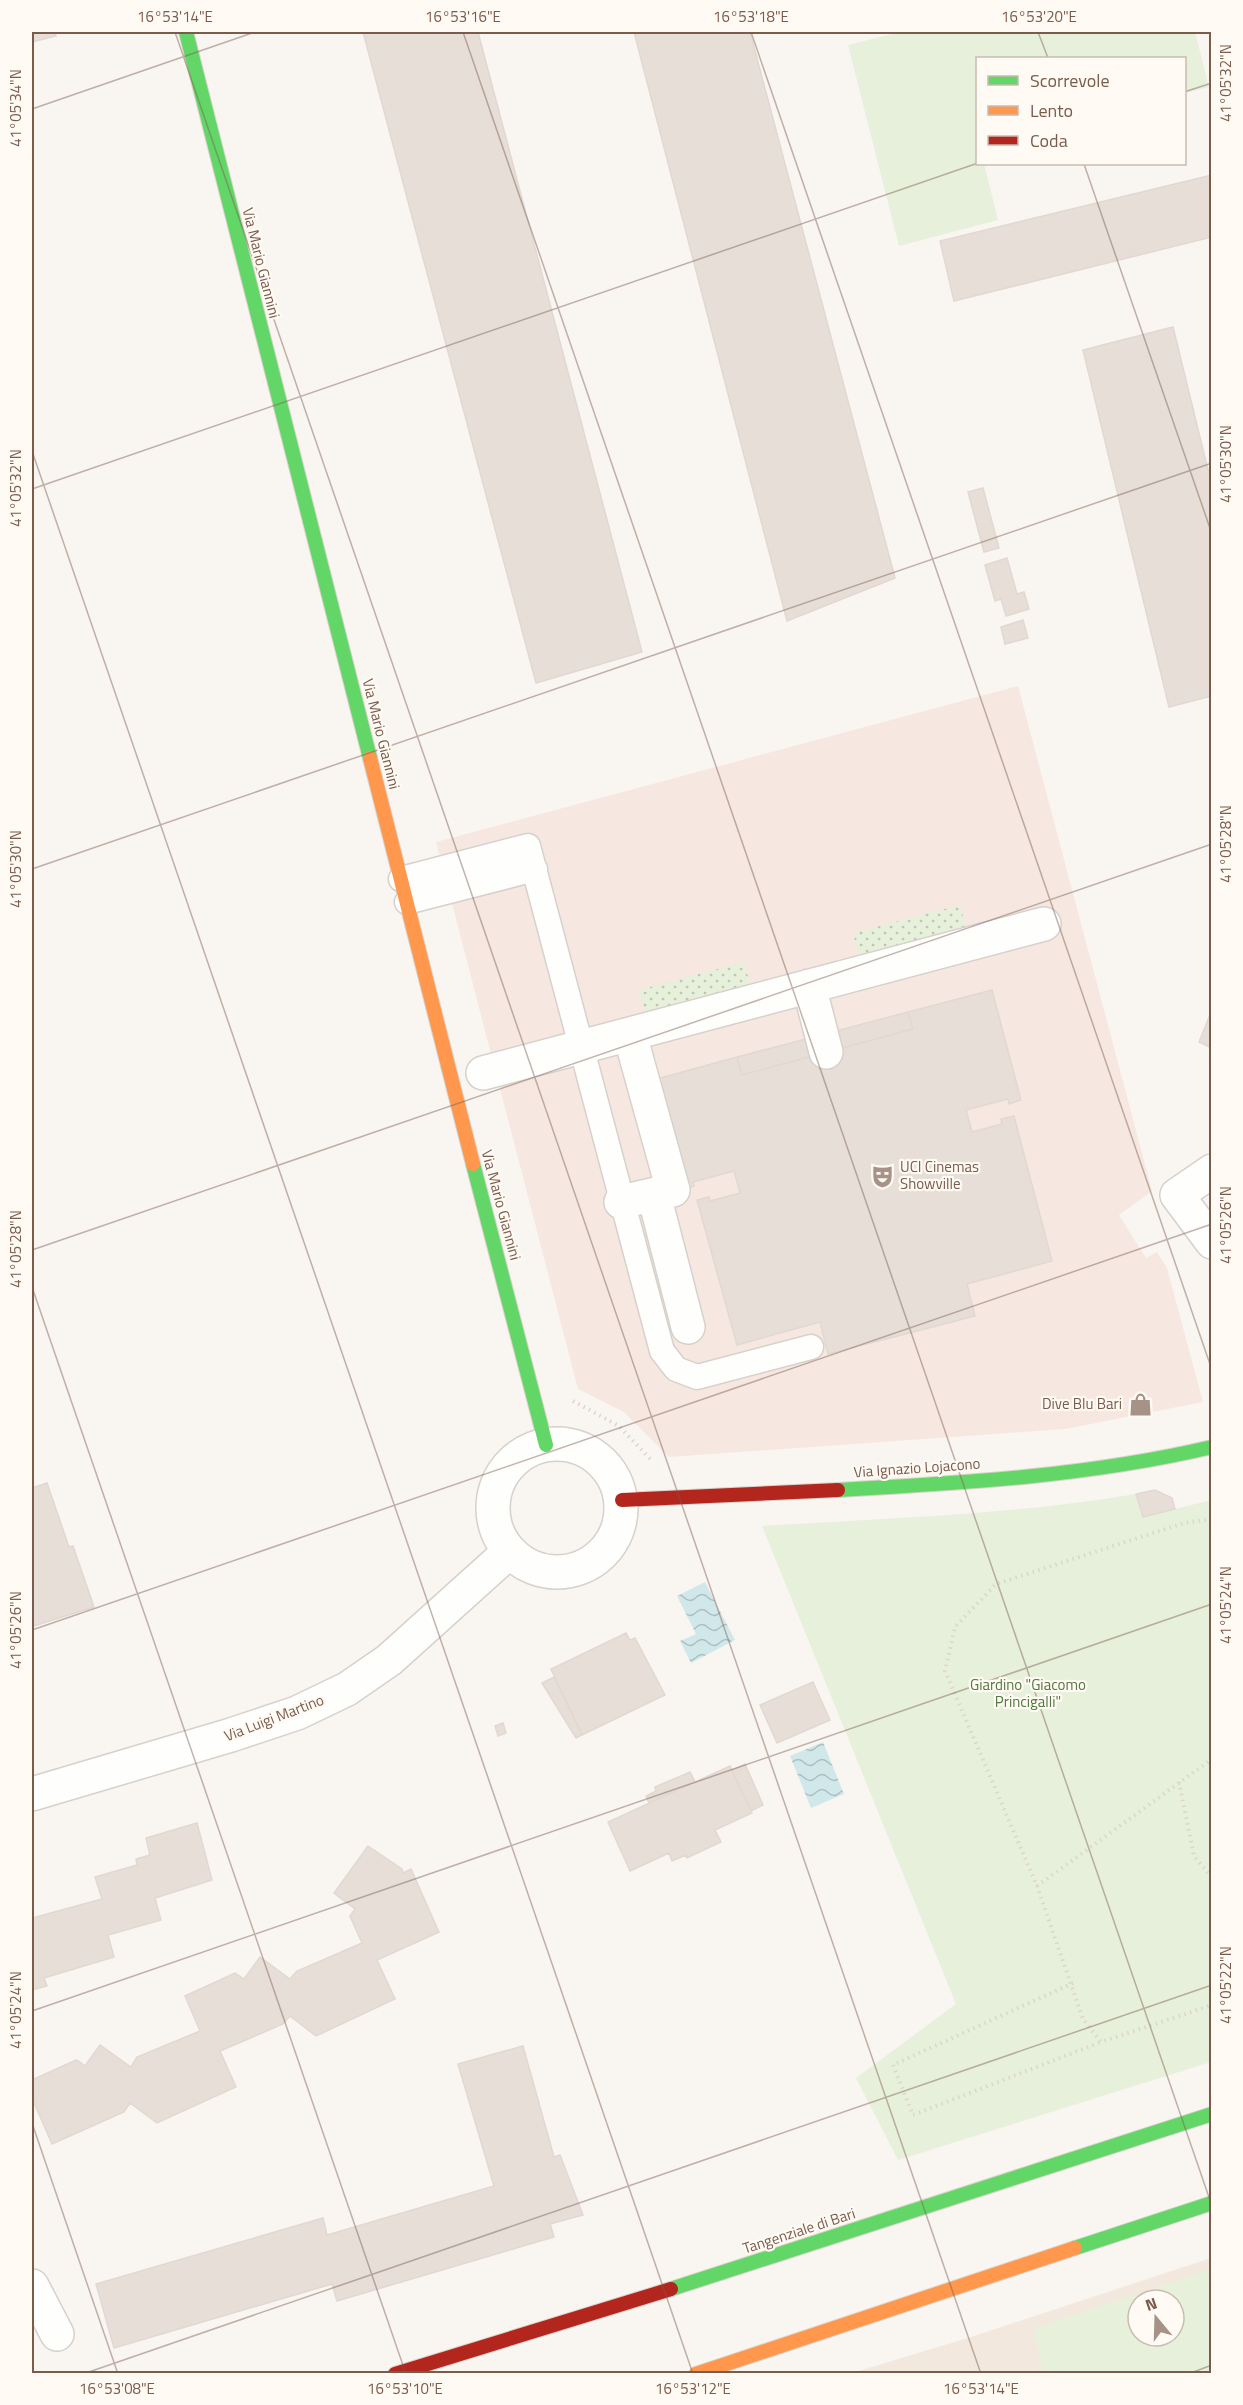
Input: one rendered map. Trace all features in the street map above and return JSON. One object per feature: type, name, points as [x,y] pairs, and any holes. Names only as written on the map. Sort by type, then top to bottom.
[{"type":"main road","name":"Via Mario Giannini","points":[[186,32],[546,1444]]},
{"type":"main road","name":"Via Ignazio Lojacono","points":[[622,1500],[917,1485],[1065,1474],[1141,1463],[1212,1447]]},
{"type":"main road","name":"Tangenziale di Bari","points":[[395,2373],[756,2263],[1212,2114]]},
{"type":"main road","points":[[696,2373],[1212,2203]]},
{"type":"street","points":[[483,1073],[1044,924]]},
{"type":"street","points":[[809,986],[826,1052]]},
{"type":"street","points":[[621,1202],[673,1190],[630,1035]]},
{"type":"street","points":[[1212,1171],[1177,1195],[1212,1242]]},
{"type":"street","points":[[654,1195],[688,1327]]},
{"type":"street","points":[[546,1444],[568,1445],[586,1450],[600,1459],[613,1476],[622,1500],[621,1519],[616,1536],[606,1551],[594,1562],[565,1573],[551,1573],[531,1568],[509,1552],[500,1540],[493,1520],[494,1492],[504,1472],[522,1454],[546,1444]]},
{"type":"street","name":"Via Luigi Martino","points":[[32,1794],[231,1735],[297,1713],[347,1689],[389,1660],[509,1552]]},
{"type":"street","points":[[32,2286],[57,2334]]},
{"type":"lane","points":[[404,890],[531,857],[662,1351],[676,1369],[697,1377],[811,1347]]},
{"type":"path","points":[[1101,2043],[1083,2019],[1073,1983],[1037,1886],[945,1671],[955,1627],[996,1584],[1184,1523],[1212,1519]]},
{"type":"path","points":[[1037,1886],[1212,1759]]},
{"type":"path","points":[[1179,1782],[1194,1856],[1212,1878]]},
{"type":"path","points":[[1073,1983],[893,2065],[913,2115],[1101,2043],[1212,2005]]},
{"type":"shaded area","points":[[1018,686],[1152,1191],[1119,1215],[1146,1258],[1157,1252],[1167,1268],[1203,1402],[1065,1429],[669,1457],[624,1412],[578,1389],[436,842]]},
{"type":"shaded area","points":[[1211,2258],[1211,2373],[849,2374],[971,2337]]},
{"type":"green space","points":[[900,32],[1195,32],[1209,87],[1186,93],[1186,57],[976,57],[976,165],[984,165],[998,220],[899,246],[848,45]]},
{"type":"green space","points":[[960,905],[967,931],[860,959],[853,933]]},
{"type":"green space","points":[[744,962],[751,988],[646,1016],[639,990]]},
{"type":"green space","name":"Giardino \"Giacomo Princigalli\"","points":[[1136,1494],[1143,1517],[1211,1500],[1211,2062],[898,2160],[856,2078],[956,2004],[762,1526],[997,1511]]},
{"type":"green space","points":[[1211,2269],[1211,2373],[1043,2373],[1033,2329],[1126,2298],[1126,2348],[1186,2348],[1186,2288],[1155,2288]]},
{"type":"water","points":[[705,1582],[735,1640],[691,1663],[680,1641],[696,1634],[677,1596]]},
{"type":"water","points":[[823,1742],[844,1794],[811,1808],[790,1756]]},
{"type":"building","points":[[32,32],[55,32],[56,36],[32,42]]},
{"type":"building","points":[[363,32],[478,32],[642,652],[536,683]]},
{"type":"building","points":[[634,32],[750,32],[895,578],[787,621]]},
{"type":"building","points":[[1212,175],[1212,237],[954,301],[940,241]]},
{"type":"building","points":[[1173,327],[1208,470],[1212,470],[1212,696],[1169,707],[1083,350]]},
{"type":"building","points":[[983,488],[999,548],[984,552],[968,492]]},
{"type":"building","points":[[1007,558],[1017,594],[1024,592],[1029,609],[1006,616],[1001,599],[995,601],[985,565]]},
{"type":"building","points":[[1023,620],[1028,638],[1005,644],[1001,627]]},
{"type":"building","name":"UCI Cinemas Showville","points":[[992,990],[1021,1100],[1009,1104],[1008,1099],[966,1110],[972,1132],[1002,1124],[1001,1119],[1014,1116],[1052,1261],[967,1284],[975,1316],[828,1354],[820,1322],[737,1345],[697,1200],[709,1197],[710,1201],[740,1193],[734,1171],[693,1182],[694,1186],[682,1190],[653,1080],[737,1057],[742,1075],[913,1029],[908,1012]]},
{"type":"building","points":[[908,1012],[913,1029],[742,1075],[737,1057]]},
{"type":"building","points":[[1212,1012],[1212,1048],[1199,1042]]},
{"type":"building","points":[[47,1483],[69,1547],[73,1546],[94,1607],[34,1626],[32,1618],[32,1488]]},
{"type":"building","points":[[1155,1490],[1172,1498],[1175,1509],[1143,1517],[1136,1494]]},
{"type":"building","points":[[626,1633],[630,1640],[635,1638],[665,1695],[582,1735],[551,1669]]},
{"type":"building","points":[[554,1677],[582,1735],[576,1738],[542,1683]]},
{"type":"building","points":[[813,1682],[830,1720],[777,1743],[760,1705]]},
{"type":"building","points":[[503,1723],[506,1733],[498,1736],[495,1726]]},
{"type":"building","points":[[745,1764],[763,1805],[751,1811],[732,1770]]},
{"type":"building","points":[[730,1766],[752,1813],[715,1830],[721,1842],[687,1858],[686,1855],[672,1861],[669,1853],[630,1871],[608,1822]]},
{"type":"building","points":[[690,1772],[695,1782],[649,1803],[646,1796],[656,1791],[655,1787]]},
{"type":"building","points":[[197,1823],[212,1880],[155,1898],[161,1920],[108,1935],[114,1957],[44,1978],[47,1986],[32,1990],[32,1918],[102,1899],[95,1877],[137,1865],[136,1859],[150,1855],[146,1838]]},
{"type":"building","points":[[368,1846],[402,1869],[403,1873],[411,1869],[439,1932],[377,1960],[395,1999],[316,2036],[290,2016],[283,2024],[220,2051],[236,2087],[157,2123],[130,2103],[124,2112],[52,2144],[32,2098],[32,2080],[77,2060],[85,2066],[100,2045],[131,2067],[137,2057],[200,2031],[185,1996],[235,1973],[244,1979],[260,1957],[290,1979],[297,1971],[362,1943],[350,1916],[355,1909],[334,1893]]},
{"type":"building","points":[[523,2046],[554,2157],[560,2155],[583,2215],[550,2224],[554,2237],[337,2301],[332,2284],[114,2348],[96,2284],[323,2218],[327,2235],[494,2186],[458,2064]]},
{"type":"traffic: fast","points":[[186,32],[370,758]]},
{"type":"traffic: fast","points":[[473,1164],[546,1445]]},
{"type":"traffic: fast","points":[[838,1490],[1073,1472],[1212,1447]]},
{"type":"traffic: fast","points":[[671,2289],[1212,2114]]},
{"type":"traffic: fast","points":[[1075,2248],[1212,2203]]},
{"type":"traffic: slow","points":[[370,758],[473,1164]]},
{"type":"traffic: slow","points":[[696,2374],[1075,2248]]},
{"type":"traffic: jam","points":[[622,1500],[838,1490]]},
{"type":"traffic: jam","points":[[395,2374],[671,2289]]},
{"type":"place","name":"UCI Cinemas Showville","points":[[882,1176]]},
{"type":"place","name":"Dive Blu Bari","points":[[1140,1404]]}]
